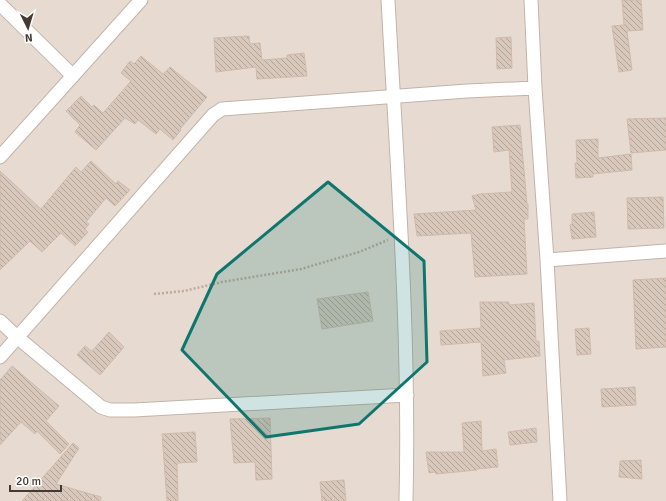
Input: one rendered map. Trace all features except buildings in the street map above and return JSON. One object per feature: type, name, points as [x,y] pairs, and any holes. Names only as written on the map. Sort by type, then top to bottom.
[{"type":"street","points":[[0,157],[141,0]]},
{"type":"street","points":[[388,0],[402,238],[407,395],[406,501]]},
{"type":"street","points":[[531,0],[560,501]]},
{"type":"street","points":[[0,4],[73,76]]},
{"type":"street","points":[[0,356],[216,112],[222,109],[394,96],[535,88]]},
{"type":"street","points":[[547,260],[666,251]]},
{"type":"street","points":[[0,321],[17,338],[101,407],[110,410],[134,410],[407,395]]},
{"type":"path","points":[[154,294],[184,291],[222,282],[301,269],[359,252],[388,240],[402,238]]},
{"type":"highlighted area","points":[[328,182],[424,261],[427,362],[359,424],[266,437],[182,350],[217,274]]},
{"type":"shaded area","points":[[0,0],[666,0],[666,501],[0,501]]}]
